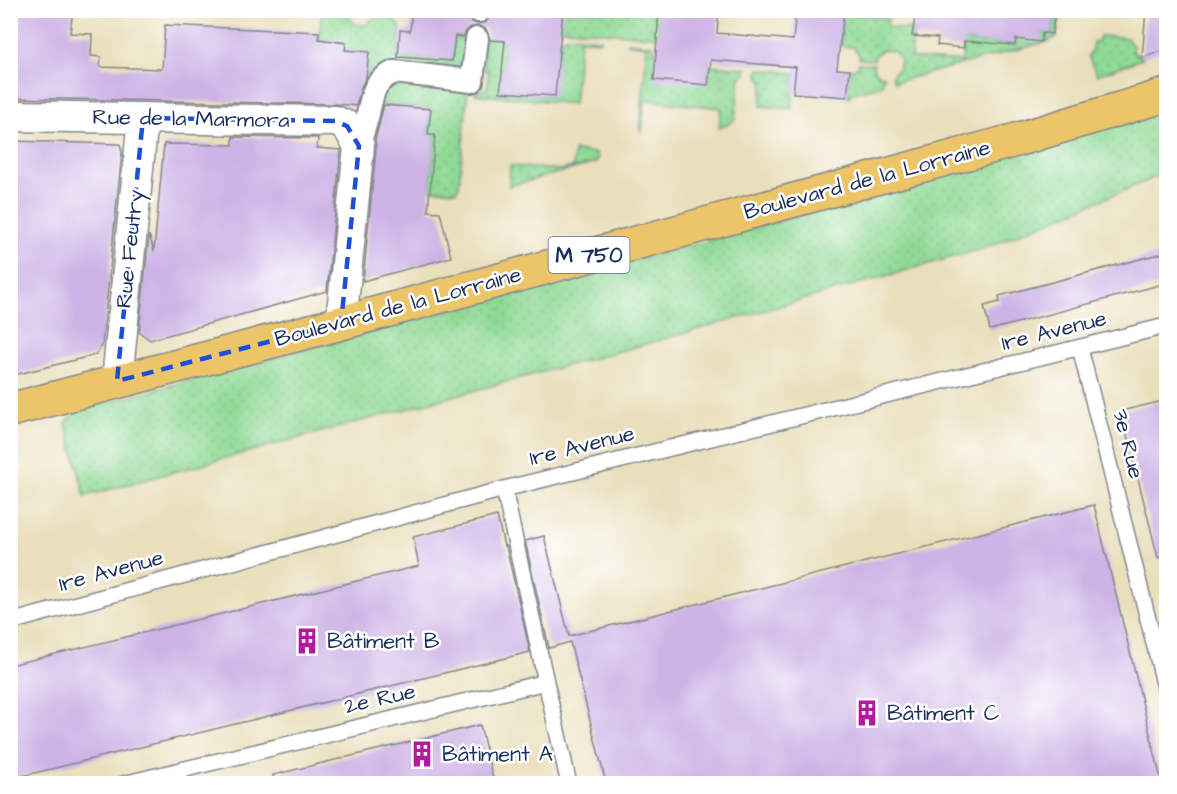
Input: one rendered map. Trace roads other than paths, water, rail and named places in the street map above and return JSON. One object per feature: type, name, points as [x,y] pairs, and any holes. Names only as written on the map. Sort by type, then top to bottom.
[{"type":"main road","name":"Boulevard de la Lorraine","points":[[10,410],[1016,140],[1167,95]]},
{"type":"street","points":[[341,323],[359,146],[372,93],[384,77],[394,72],[472,81],[477,39]]},
{"type":"street","name":"Rue de la Marmora","points":[[10,116],[335,121],[347,126],[359,146]]},
{"type":"street","name":"Rue Feutry","points":[[117,381],[143,118]]},
{"type":"lane","name":"1re Avenue","points":[[10,622],[504,489],[1167,326]]},
{"type":"lane","name":"3e Rue","points":[[1080,348],[1167,691]]},
{"type":"lane","points":[[504,489],[569,783]]},
{"type":"lane","name":"2e Rue","points":[[123,783],[546,682]]},
{"type":"place","name":"Bâtiment B","points":[[307,641]]},
{"type":"place","name":"Bâtiment C","points":[[867,713]]},
{"type":"place","name":"Bâtiment A","points":[[422,754]]}]
